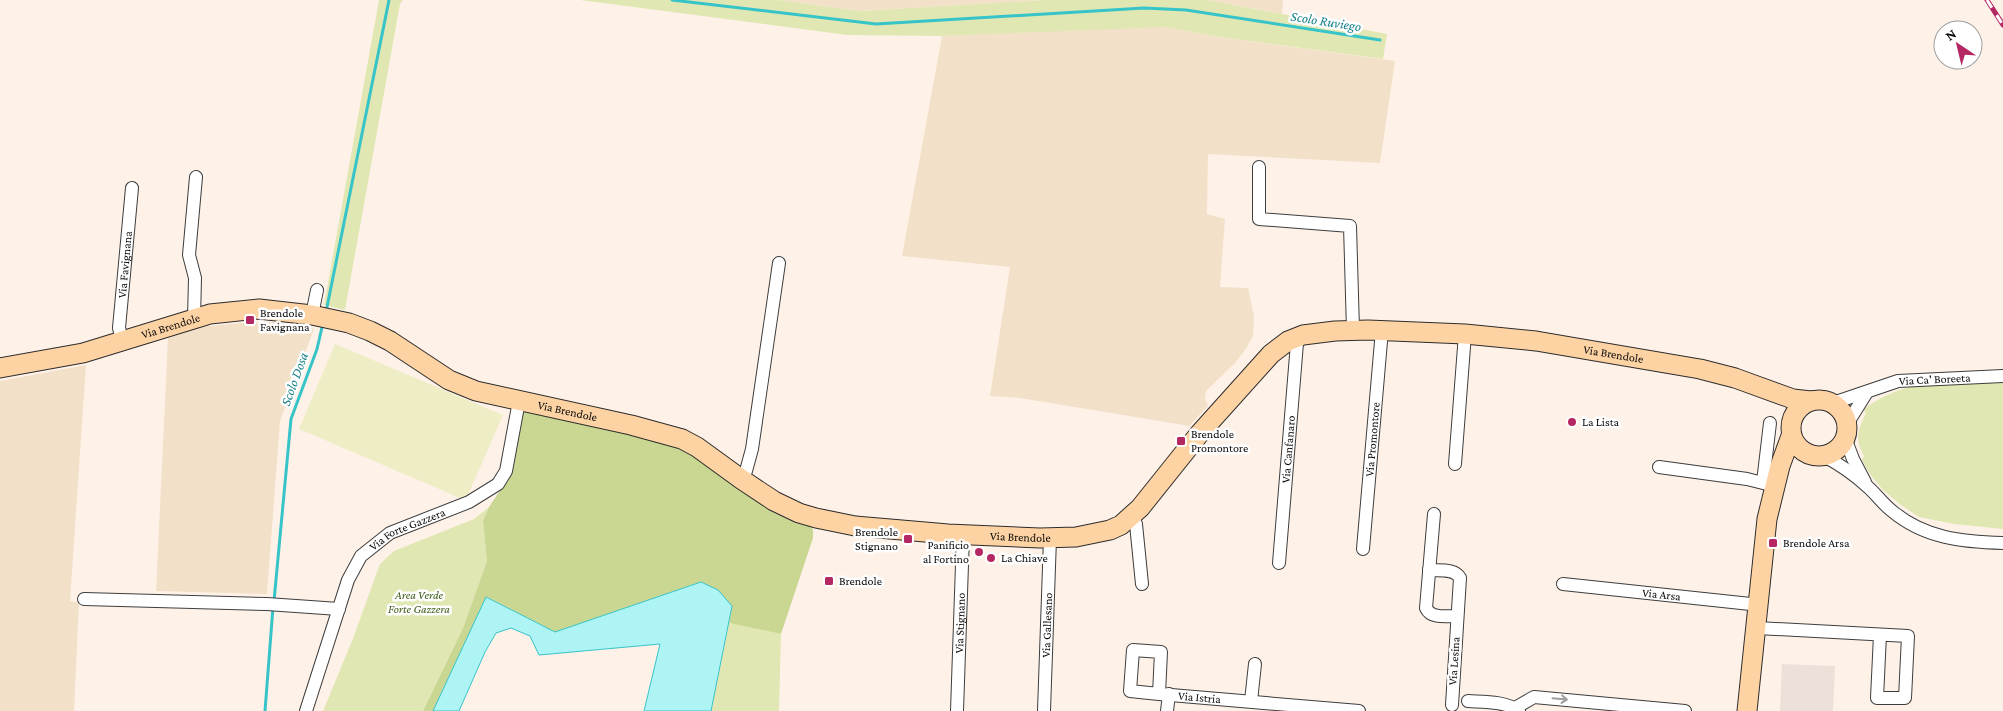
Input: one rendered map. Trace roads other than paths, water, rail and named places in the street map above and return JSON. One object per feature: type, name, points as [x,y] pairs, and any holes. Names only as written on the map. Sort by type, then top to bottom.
[{"type":"street","points":[[1259,167],[1259,219],[1350,226],[1353,330]]},
{"type":"street","points":[[194,319],[195,278],[189,254],[196,177]]},
{"type":"street","name":"Via Favignana","points":[[122,340],[119,328],[132,188]]},
{"type":"street","points":[[741,479],[746,471],[752,449],[779,263]]},
{"type":"street","points":[[317,290],[322,317]]},
{"type":"street","name":"Via Brendole","points":[[0,368],[83,353],[194,319],[231,311],[259,309],[322,317],[349,323],[390,341],[449,380],[461,385],[519,401],[674,436],[697,447],[774,501],[799,513],[829,522],[855,526],[963,535],[1050,538],[1102,533],[1115,528],[1131,517],[1258,368],[1280,346],[1295,337],[1315,333],[1382,330],[1465,334],[1536,341],[1664,363],[1735,378],[1793,399],[1820,401]]},
{"type":"street","name":"Via Promontore","points":[[1363,549],[1382,330]]},
{"type":"street","points":[[1454,464],[1465,334]]},
{"type":"street","name":"Via Canfanaro","points":[[1279,563],[1297,343],[1295,337]]},
{"type":"street","name":"Via Ca' Boreeta","points":[[1820,401],[1839,401],[1898,381],[2003,376]]},
{"type":"street","name":"Via Brendole","points":[[1759,387],[1782,407],[1791,430]]},
{"type":"street","points":[[1772,484],[1793,464],[1817,455],[1834,452],[1841,446],[1846,431],[1867,392]]},
{"type":"street","name":"Via Forte Gazzera","points":[[306,711],[348,580],[361,556],[390,533],[469,502],[498,484],[506,471],[519,401]]},
{"type":"street","points":[[1772,484],[1780,466],[1797,409],[1820,401],[1838,407],[1844,415],[1853,459],[1867,486]]},
{"type":"street","points":[[1747,711],[1772,484],[1770,423]]},
{"type":"street","points":[[1791,430],[1795,444],[1801,451],[1817,455],[1846,469],[1867,486],[1891,510],[1918,528],[1940,537],[2003,543]]},
{"type":"street","points":[[1659,467],[1772,484]]},
{"type":"street","points":[[1434,514],[1426,606],[1428,611],[1434,615],[1457,616]]},
{"type":"street","points":[[1131,517],[1136,524],[1142,584]]},
{"type":"street","name":"Via Stignano","points":[[957,711],[963,535]]},
{"type":"street","points":[[1973,541],[2003,536]]},
{"type":"street","name":"Via Gallesano","points":[[1044,711],[1050,538]]},
{"type":"street","points":[[1973,541],[2003,548]]},
{"type":"street","name":"Via Lesina","points":[[1429,570],[1454,572],[1459,576],[1452,708]]},
{"type":"street","name":"Via Arsa","points":[[1563,584],[1760,605]]},
{"type":"street","points":[[84,599],[273,604],[339,609]]},
{"type":"street","points":[[1757,628],[1908,636],[1905,698],[1877,698],[1880,635]]},
{"type":"street","points":[[1251,701],[1255,664]]},
{"type":"street","name":"Via Istria","points":[[1167,711],[1164,694],[1359,711]]},
{"type":"street","points":[[1452,708],[1457,700],[1470,706],[1493,702],[1517,709],[1534,697],[1686,711]]},
{"type":"water","points":[[701,582],[718,590],[732,606],[711,711],[644,711],[660,644],[539,655],[530,636],[511,628],[496,633],[485,652],[459,711],[433,711],[486,597],[555,632]]},
{"type":"waterway","name":"Scolo Dosa","points":[[326,312],[389,0]]},
{"type":"waterway","name":"Scolo Ruviego","points":[[672,0],[876,24],[1144,8],[1186,10],[1380,40]]},
{"type":"waterway","name":"Scolo Dosa","points":[[274,601],[291,419],[317,349],[323,323]]},
{"type":"waterway","name":"Scolo Dosa","points":[[265,711],[273,607]]},
{"type":"railway","points":[[1987,0],[2003,25]]},
{"type":"place","name":"Brendole Favignana","points":[[250,320]]},
{"type":"place","name":"La Lista","points":[[1572,422]]},
{"type":"place","name":"Brendole Promontore","points":[[1181,441]]},
{"type":"place","name":"Brendole Stignano","points":[[908,539]]},
{"type":"place","name":"Brendole Arsa","points":[[1773,543]]},
{"type":"place","name":"Panificio al Fortino","points":[[979,552]]},
{"type":"place","name":"La Chiave","points":[[991,558]]},
{"type":"place","name":"Brendole","points":[[829,581]]},
{"type":"park label","name":"Area Verde Forte Gazzera","points":[[419,602]]}]
